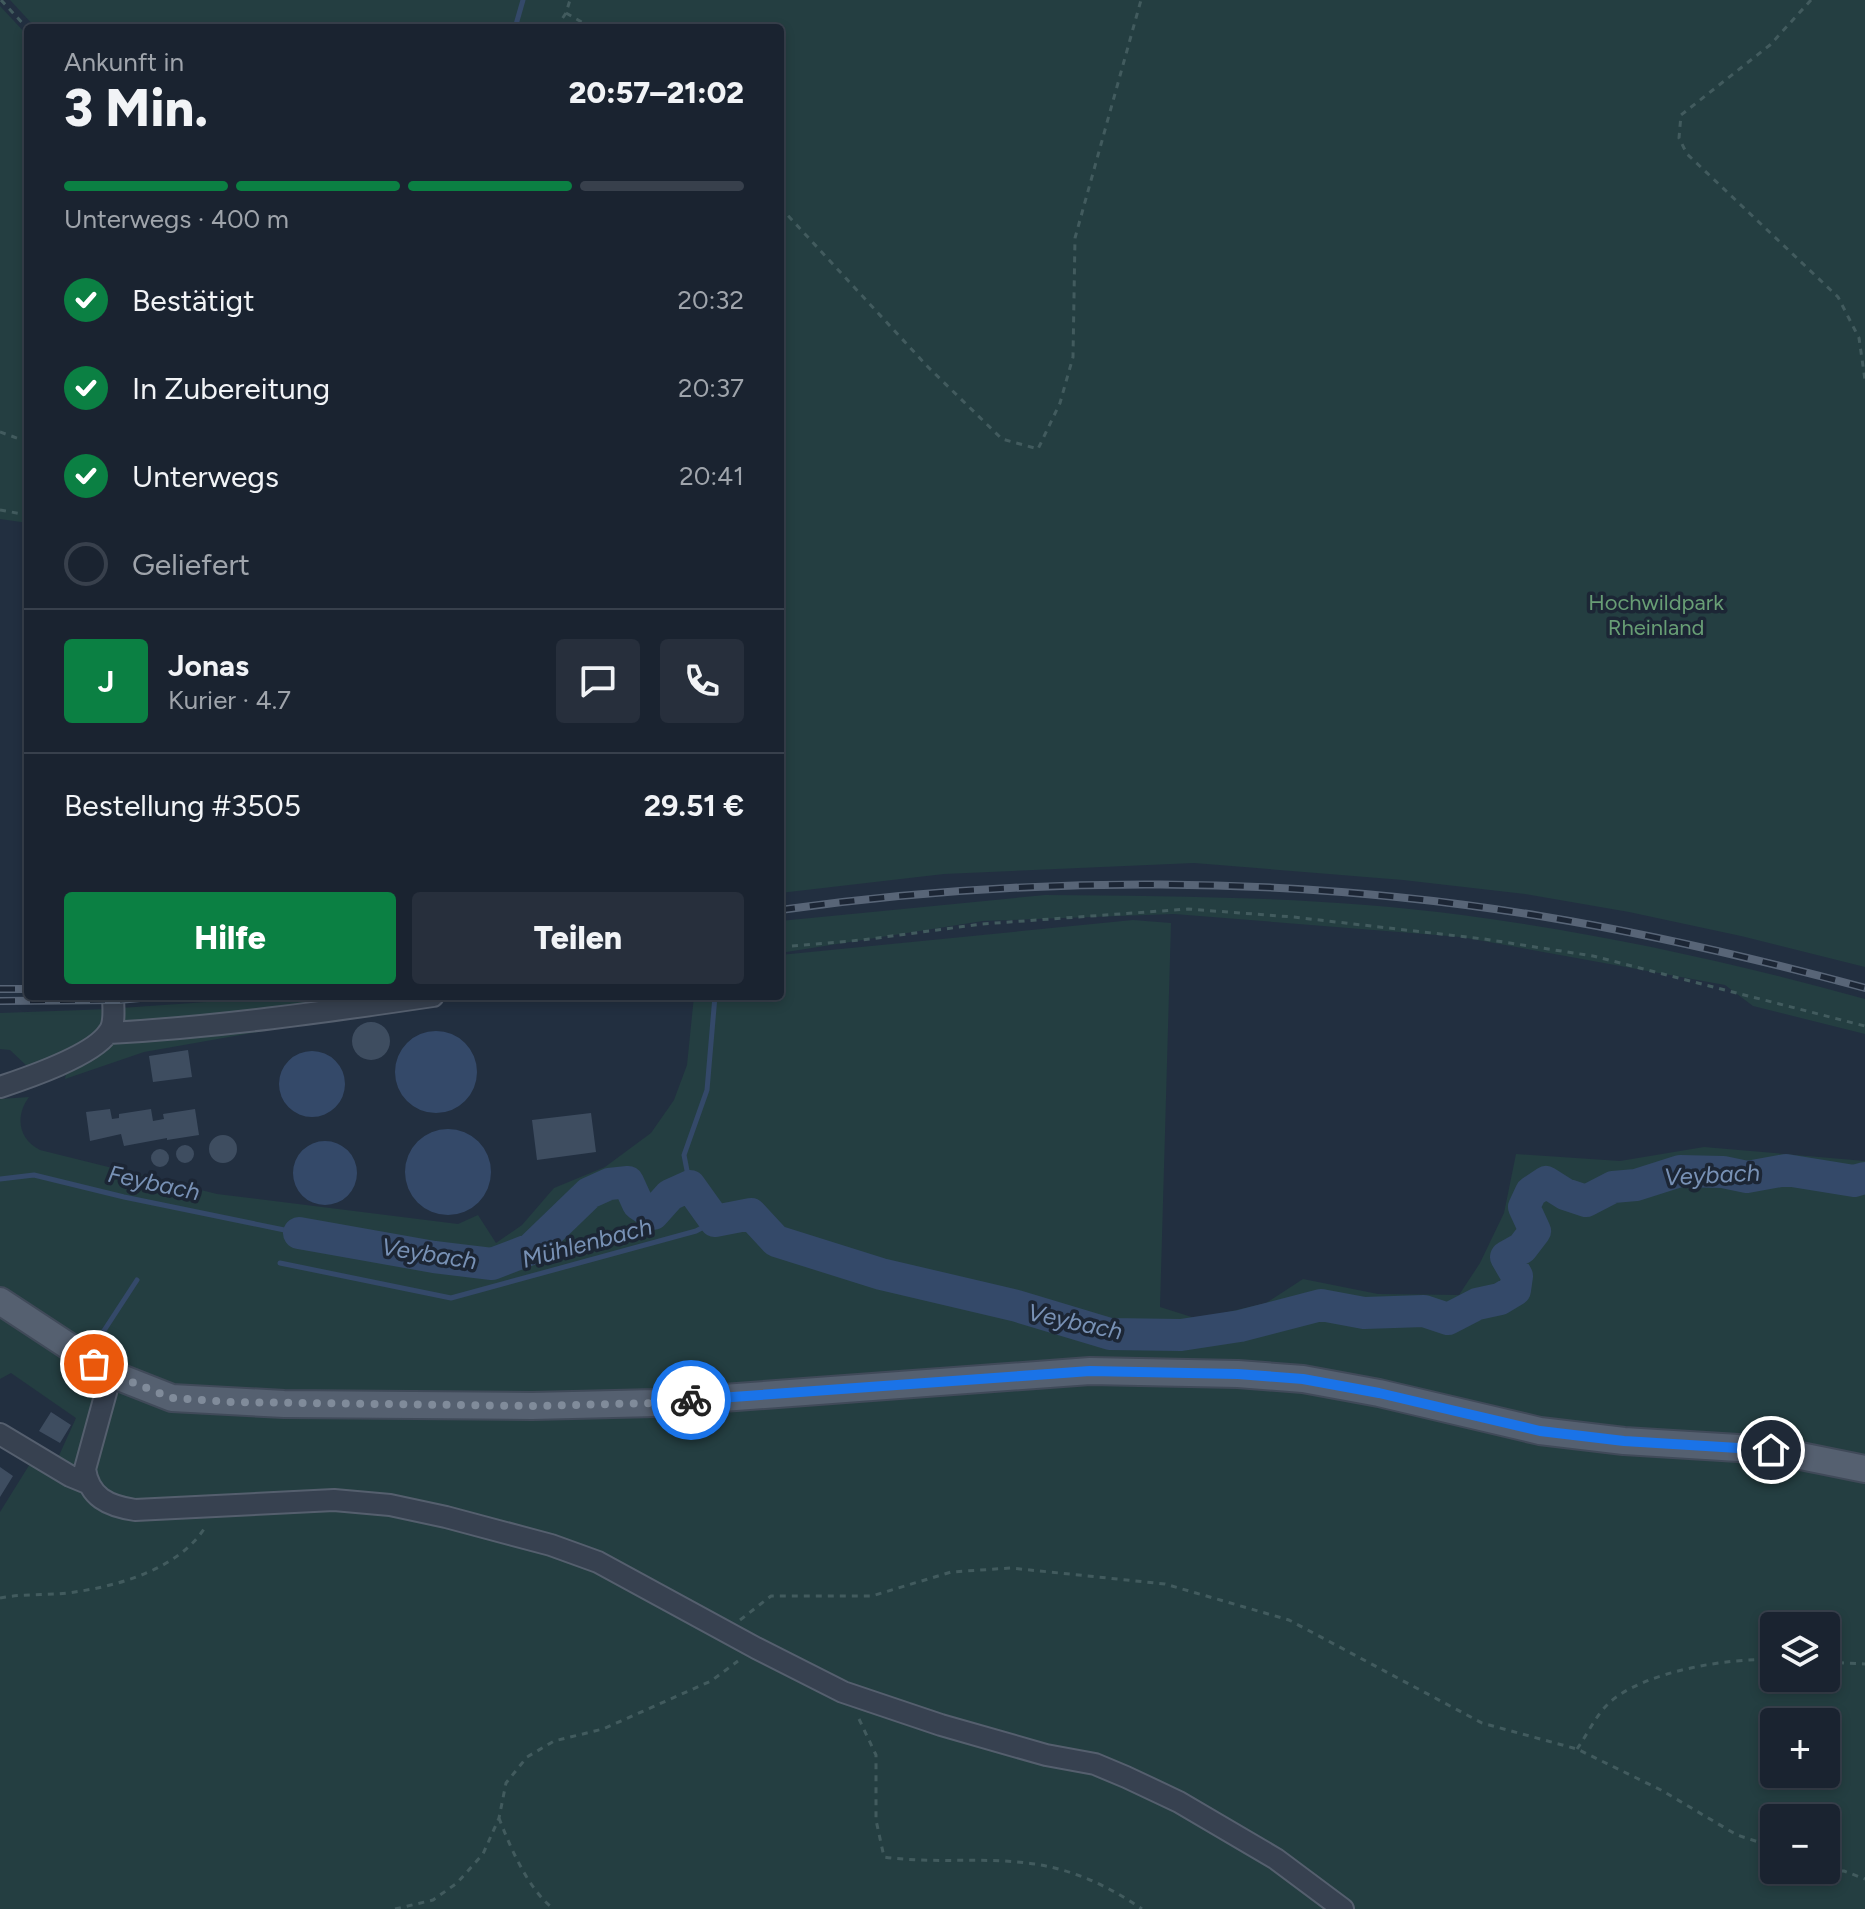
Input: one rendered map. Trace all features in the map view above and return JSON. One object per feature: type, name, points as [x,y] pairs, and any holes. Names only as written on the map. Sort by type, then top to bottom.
[{"type":"main road","points":[[0,1301],[111,1374],[172,1398],[229,1402],[532,1406],[655,1403],[1090,1371],[1238,1374],[1303,1379],[1379,1393],[1540,1431],[1624,1441],[1771,1450],[1865,1469]]},
{"type":"street","points":[[0,1087],[60,1064],[91,1048],[109,1033],[114,1018],[113,1000]]},
{"type":"street","points":[[109,1033],[291,1017],[406,1000]]},
{"type":"street","points":[[111,1374],[85,1469],[87,1483],[95,1495],[114,1507],[135,1510],[334,1500],[390,1505],[551,1545],[598,1562],[843,1692],[941,1725],[1046,1755],[1095,1764],[1126,1777],[1179,1802],[1276,1859],[1343,1909]]},
{"type":"street","points":[[0,1434],[87,1483]]},
{"type":"path","points":[[1,0],[24,25]]},
{"type":"path","points":[[559,24],[570,0]]},
{"type":"path","points":[[784,211],[928,367],[1002,439],[1038,449],[1060,403],[1073,357],[1075,238],[1141,0]]},
{"type":"path","points":[[1811,0],[1770,45],[1681,115],[1679,138],[1687,154],[1838,297],[1859,338],[1865,380]]},
{"type":"path","points":[[566,13],[585,24]]},
{"type":"path","points":[[0,432],[24,441]]},
{"type":"path","points":[[0,510],[24,514]]},
{"type":"path","points":[[784,947],[996,923],[1188,909],[1293,917],[1484,939],[1593,956],[1865,1026]]},
{"type":"path","points":[[0,1598],[74,1593],[134,1578],[177,1557],[205,1529],[212,1507]]},
{"type":"path","points":[[395,1909],[433,1900],[457,1883],[483,1854],[499,1818],[506,1783],[527,1757],[554,1741],[603,1729],[711,1681],[756,1648],[738,1621],[771,1596],[872,1596],[951,1572],[1011,1568],[1165,1584],[1289,1620],[1482,1723],[1577,1749],[1661,1790],[1737,1835],[1760,1842]]},
{"type":"path","points":[[1577,1749],[1609,1703],[1654,1677],[1746,1658],[1760,1659]]},
{"type":"path","points":[[1840,1663],[1865,1664]]},
{"type":"path","points":[[843,1692],[876,1755],[876,1820],[884,1857],[912,1861],[1027,1863],[1073,1873],[1116,1891],[1142,1909]]},
{"type":"path","points":[[499,1818],[511,1850],[546,1903],[554,1909]]},
{"type":"path","points":[[1840,1871],[1865,1879]]},
{"type":"green space","name":"Hochwildpark Rheinland","points":[[10,0],[1865,0],[1865,967],[1741,936],[1525,894],[1403,880],[1194,863],[944,874],[784,893],[784,24],[32,24]]},
{"type":"green space","points":[[0,6],[24,32],[24,522],[0,519]]},
{"type":"green space","points":[[1045,895],[1306,901],[1410,909],[1615,940],[1715,961],[1865,999],[1865,1034],[1753,1006],[1725,985],[1461,937],[1174,914],[983,921],[784,952],[784,921]]},
{"type":"green space","points":[[1133,920],[1171,923],[1160,1307],[1198,1319],[1266,1303],[1303,1279],[1378,1294],[1459,1295],[1480,1263],[1504,1213],[1516,1154],[1620,1161],[1704,1147],[1865,1161],[1865,1909],[0,1909],[0,1512],[33,1459],[52,1471],[76,1418],[11,1373],[0,1379],[0,1099],[29,1097],[22,1112],[21,1126],[27,1140],[40,1150],[217,1194],[458,1224],[478,1215],[496,1243],[522,1225],[554,1188],[605,1167],[651,1133],[674,1100],[687,1065],[694,1000],[784,1000],[784,955]]},
{"type":"green space","points":[[234,1000],[454,1000],[144,1052],[65,1079],[67,1068],[121,1008]]},
{"type":"green space","points":[[109,1009],[106,1022],[90,1041],[29,1068],[10,1050],[0,1049],[0,1013]]},
{"type":"water","points":[[428,1031],[444,1031],[459,1038],[470,1049],[477,1072],[474,1088],[465,1101],[444,1113],[428,1113],[413,1106],[402,1095],[395,1080],[395,1064],[402,1049],[413,1038]]},
{"type":"water","points":[[305,1051],[319,1051],[331,1056],[340,1065],[345,1084],[343,1097],[336,1108],[319,1117],[305,1117],[293,1112],[284,1103],[279,1091],[279,1077],[284,1065],[293,1056]]},
{"type":"water","points":[[448,1129],[472,1136],[484,1148],[491,1172],[484,1196],[472,1208],[448,1215],[424,1208],[412,1196],[405,1172],[412,1148],[424,1136]]},
{"type":"water","points":[[325,1141],[337,1143],[348,1150],[355,1161],[355,1185],[348,1196],[337,1203],[325,1205],[313,1203],[302,1196],[295,1185],[293,1173],[295,1161],[302,1150],[313,1143]]},
{"type":"building","points":[[371,1022],[384,1028],[390,1041],[384,1054],[371,1060],[358,1054],[352,1041],[358,1028]]},
{"type":"building","points":[[188,1050],[192,1077],[153,1082],[149,1056]]},
{"type":"building","points":[[110,1109],[112,1119],[119,1118],[119,1114],[151,1109],[153,1121],[164,1119],[163,1114],[195,1109],[199,1135],[124,1146],[121,1134],[90,1141],[86,1112]]},
{"type":"building","points":[[591,1113],[596,1152],[537,1160],[532,1120]]},
{"type":"building","points":[[223,1135],[233,1139],[237,1149],[233,1159],[223,1163],[213,1159],[209,1149],[213,1139]]},
{"type":"building","points":[[185,1145],[194,1154],[185,1163],[176,1154]]},
{"type":"building","points":[[160,1149],[169,1158],[160,1167],[151,1158]]},
{"type":"building","points":[[51,1412],[71,1425],[60,1443],[39,1431]]},
{"type":"building","points":[[0,1467],[13,1476],[0,1497]]},
{"type":"waterway","points":[[516,24],[523,0]]},
{"type":"waterway","points":[[690,1186],[684,1155],[707,1090],[715,1000]]},
{"type":"waterway","name":"Veybach","points":[[299,1233],[492,1264],[531,1249],[589,1193],[609,1184],[628,1182],[638,1204],[653,1214],[670,1195],[690,1186],[715,1221],[751,1214],[776,1241],[881,1274],[1017,1306],[1110,1334],[1181,1335],[1240,1326],[1321,1305],[1364,1313],[1424,1311],[1448,1319],[1477,1304],[1500,1299],[1515,1290],[1517,1276],[1506,1257],[1522,1248],[1535,1231],[1524,1207],[1531,1192],[1546,1182],[1565,1194],[1586,1201],[1613,1187],[1636,1185],[1680,1171],[1723,1172],[1747,1177],[1786,1170],[1854,1181],[1865,1178]]},
{"type":"waterway","name":"Feybach","points":[[0,1179],[34,1175],[299,1233]]},
{"type":"waterway","points":[[648,1199],[653,1214]]},
{"type":"waterway","name":"Mühlenbach","points":[[280,1263],[451,1298],[696,1231],[715,1221]]},
{"type":"waterway","name":"Mühlenbach","points":[[92,1349],[137,1280]]},
{"type":"railway","points":[[784,910],[969,890],[1065,886],[1160,884],[1351,893],[1581,923],[1704,948],[1865,988]]},
{"type":"railway","points":[[0,989],[24,989]]},
{"type":"railway","points":[[0,1001],[119,1000]]},
{"type":"way so far","points":[[94,1364],[172,1398],[229,1402],[532,1406],[691,1400]]},
{"type":"route","points":[[691,1400],[1090,1371],[1238,1374],[1303,1379],[1379,1393],[1540,1431],[1624,1441],[1771,1450]]}]
